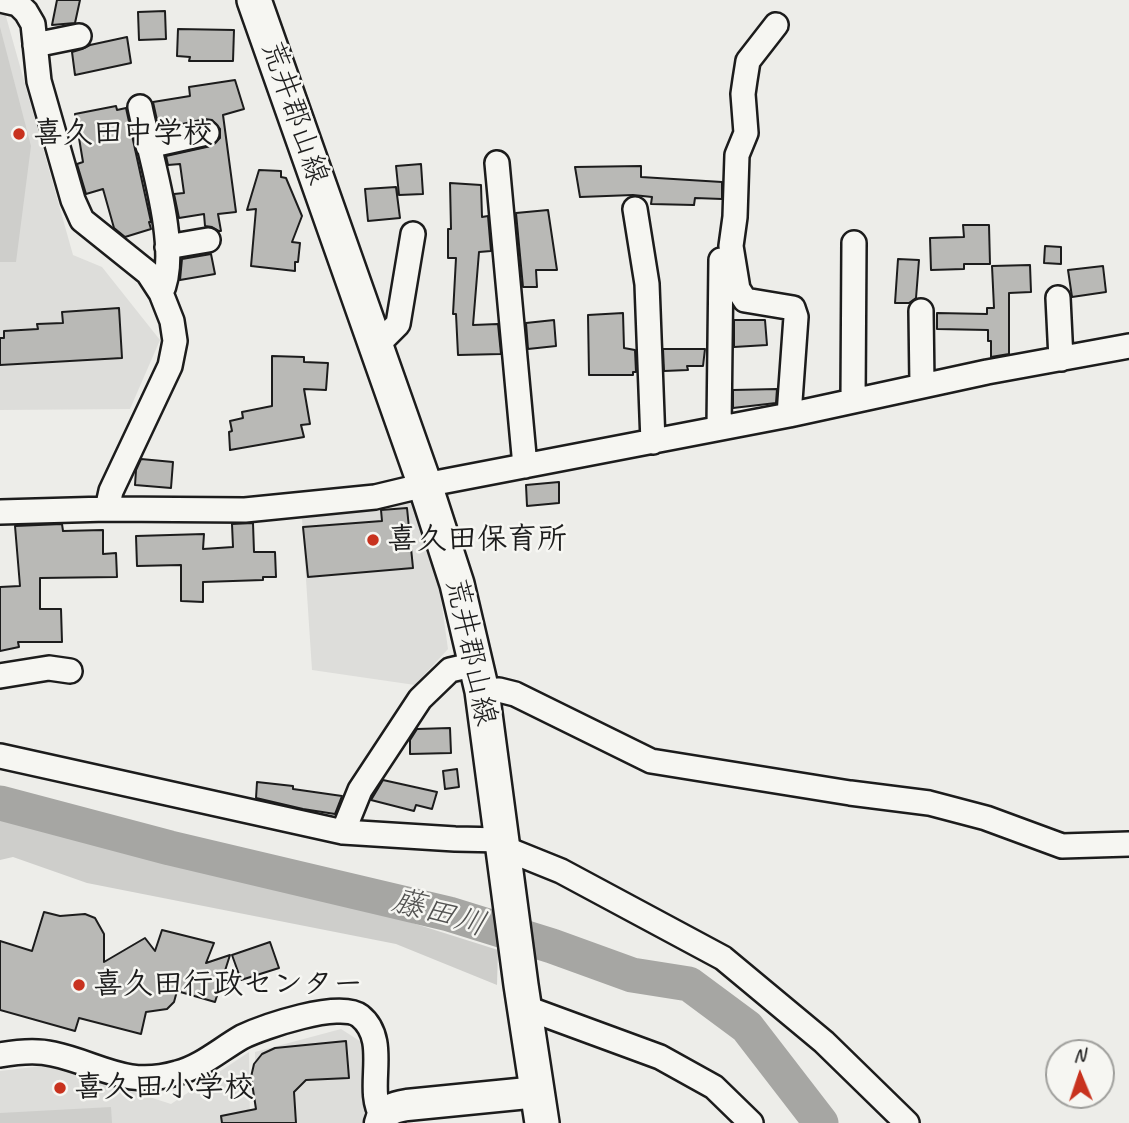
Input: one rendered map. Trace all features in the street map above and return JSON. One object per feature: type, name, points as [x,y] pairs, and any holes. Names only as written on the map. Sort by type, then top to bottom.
[{"type":"main road","name":"荒井郡山線","points":[[254,0],[425,485],[457,584],[479,678],[505,852],[522,996],[540,1107]]},
{"type":"street","points":[[0,0],[18,4],[33,24],[39,81],[73,200],[82,220],[148,273],[161,293],[172,321],[175,341],[170,366],[111,491],[107,509]]},
{"type":"street","points":[[776,25],[748,61],[743,94],[746,133],[737,155],[731,246],[738,289],[745,300],[793,308],[796,317],[789,415]]},
{"type":"street","points":[[35,45],[79,36]]},
{"type":"street","points":[[140,107],[159,193],[167,247],[168,276],[161,293]]},
{"type":"street","points":[[148,146],[207,133]]},
{"type":"street","points":[[497,163],[525,466]]},
{"type":"street","points":[[635,209],[647,284],[653,442]]},
{"type":"street","points":[[376,346],[398,324],[413,233]]},
{"type":"street","points":[[167,247],[208,240]]},
{"type":"street","points":[[719,428],[721,240]]},
{"type":"street","points":[[853,400],[854,243]]},
{"type":"street","points":[[1058,298],[1061,359]]},
{"type":"street","points":[[921,311],[922,385]]},
{"type":"street","points":[[0,512],[107,509],[245,510],[362,498],[1129,346]]},
{"type":"street","points":[[0,676],[49,667],[70,671]]},
{"type":"street","points":[[343,832],[360,790],[420,699],[450,670],[479,678],[499,690],[515,694],[651,761],[929,803],[986,818],[1062,846],[1129,844]]},
{"type":"street","points":[[0,756],[343,832],[455,839],[505,852],[561,872],[723,958],[824,1042],[907,1123]]},
{"type":"street","points":[[522,996],[660,1057],[714,1087],[751,1123]]},
{"type":"street","points":[[0,1055],[45,1052],[115,1075],[158,1077],[179,1073],[252,1033],[320,1013],[352,1012],[360,1016],[373,1033],[377,1104],[381,1120]]},
{"type":"street","points":[[381,1120],[387,1111],[407,1105],[540,1107]]},
{"type":"shaded area","name":"喜久田中学校","points":[[0,13],[5,13],[73,255],[102,267],[160,340],[130,409],[0,410]]},
{"type":"shaded area","points":[[0,27],[31,146],[16,262],[0,262]]},
{"type":"shaded area","points":[[414,499],[438,578],[448,649],[415,685],[312,670],[302,519]]},
{"type":"shaded area","points":[[0,820],[365,908],[498,950],[497,985],[396,944],[87,883],[13,857],[0,860]]},
{"type":"shaded area","points":[[341,1029],[366,1045],[367,1123],[256,1123],[255,1052]]},
{"type":"shaded area","name":"喜久田小学校","points":[[249,1052],[250,1123],[0,1123],[0,1071],[50,1065],[171,1104]]},
{"type":"shaded area","points":[[111,1107],[112,1123],[0,1123],[0,1113]]},
{"type":"building","points":[[57,0],[80,0],[75,23],[52,25]]},
{"type":"building","points":[[165,11],[166,39],[139,40],[138,12]]},
{"type":"building","points":[[178,29],[234,30],[233,61],[189,61],[190,57],[177,56]]},
{"type":"building","points":[[127,37],[131,63],[75,75],[72,52]]},
{"type":"building","points":[[235,80],[244,109],[223,115],[236,212],[218,214],[219,231],[205,226],[204,214],[179,218],[174,194],[184,193],[180,164],[168,165],[166,156],[211,146],[220,138],[220,129],[212,120],[205,119],[159,129],[153,102],[190,96],[189,87]]},
{"type":"building","points":[[116,106],[117,110],[126,108],[151,222],[151,229],[125,237],[114,228],[103,189],[86,194],[77,164],[83,162],[75,114]]},
{"type":"building","points":[[421,164],[423,194],[399,195],[396,166]]},
{"type":"building","points":[[641,166],[641,177],[722,182],[722,199],[695,198],[694,205],[651,204],[652,197],[633,195],[580,197],[575,167]]},
{"type":"building","points":[[259,170],[281,171],[281,177],[286,178],[302,216],[292,242],[300,243],[295,271],[251,266],[256,209],[247,210]]},
{"type":"building","points":[[450,183],[481,185],[482,217],[488,216],[491,251],[479,252],[473,325],[498,324],[501,354],[458,355],[456,314],[453,314],[456,258],[448,258],[448,229],[451,229]]},
{"type":"building","points":[[396,187],[400,218],[368,221],[365,189]]},
{"type":"building","points":[[548,210],[557,270],[536,270],[537,287],[523,287],[516,213]]},
{"type":"building","points":[[963,225],[989,225],[990,264],[964,264],[964,269],[931,270],[930,238],[964,237]]},
{"type":"building","points":[[1045,246],[1061,247],[1061,264],[1044,263]]},
{"type":"building","points":[[211,254],[215,274],[180,280],[182,259]]},
{"type":"building","points":[[898,259],[919,260],[916,298],[909,303],[895,303]]},
{"type":"building","points":[[1030,265],[1031,292],[1009,293],[1009,354],[991,357],[988,330],[937,329],[937,313],[987,314],[987,308],[994,308],[992,266]]},
{"type":"building","points":[[1103,266],[1106,292],[1072,297],[1068,270]]},
{"type":"building","points":[[119,308],[122,358],[0,365],[0,338],[4,338],[4,331],[38,329],[37,324],[63,323],[62,312]]},
{"type":"building","points":[[623,313],[624,348],[635,350],[636,372],[633,372],[633,375],[589,375],[588,315]]},
{"type":"building","points":[[554,320],[556,346],[528,349],[526,323]]},
{"type":"building","points":[[734,320],[765,320],[767,345],[734,347]]},
{"type":"building","points":[[663,349],[705,349],[703,366],[664,371]]},
{"type":"building","points":[[272,356],[304,357],[304,362],[328,363],[326,390],[304,389],[310,424],[301,425],[304,437],[230,450],[230,421],[243,418],[242,412],[272,406]]},
{"type":"building","points":[[777,389],[776,403],[733,408],[733,390]]},
{"type":"building","points":[[141,459],[173,462],[171,488],[135,485],[136,470]]},
{"type":"building","points":[[559,482],[559,503],[527,506],[526,485]]},
{"type":"building","points":[[407,508],[413,568],[308,577],[303,527],[382,521],[381,510]]},
{"type":"building","points":[[253,523],[254,552],[275,552],[276,577],[263,577],[263,580],[203,582],[203,602],[181,601],[181,565],[137,566],[136,536],[204,534],[203,549],[233,547],[232,524]]},
{"type":"building","points":[[62,524],[63,531],[103,530],[103,554],[116,553],[117,577],[40,578],[40,609],[61,609],[62,642],[18,642],[19,647],[0,651],[0,587],[20,586],[15,526]]},
{"type":"building","points":[[450,728],[451,753],[410,754],[410,740],[417,729]]},
{"type":"building","points":[[457,769],[459,787],[445,789],[443,771]]},
{"type":"building","points":[[383,780],[437,792],[432,809],[416,805],[414,811],[371,800]]},
{"type":"building","points":[[257,782],[342,796],[335,814],[303,809],[256,798]]},
{"type":"building","points":[[44,912],[60,916],[85,914],[95,918],[104,934],[104,962],[145,938],[155,951],[162,930],[214,943],[206,963],[230,955],[215,1002],[177,991],[174,1002],[167,1009],[146,1012],[141,1034],[79,1018],[75,1031],[0,1010],[0,941],[32,951]]},
{"type":"building","points":[[270,942],[279,968],[241,980],[232,955]]},
{"type":"building","points":[[346,1041],[349,1078],[306,1080],[294,1092],[296,1123],[222,1123],[221,1116],[256,1109],[251,1077],[254,1064],[262,1054],[275,1048]]},
{"type":"waterway","name":"藤田川","points":[[0,803],[170,848],[449,914],[552,946],[632,975],[689,984],[747,1027],[821,1123]]},
{"type":"place","name":"喜久田中学校","points":[[19,134]]},
{"type":"place","name":"喜久田保育所","points":[[373,540]]},
{"type":"place","name":"喜久田行政センター","points":[[79,985]]},
{"type":"place","name":"喜久田小学校","points":[[60,1088]]}]
